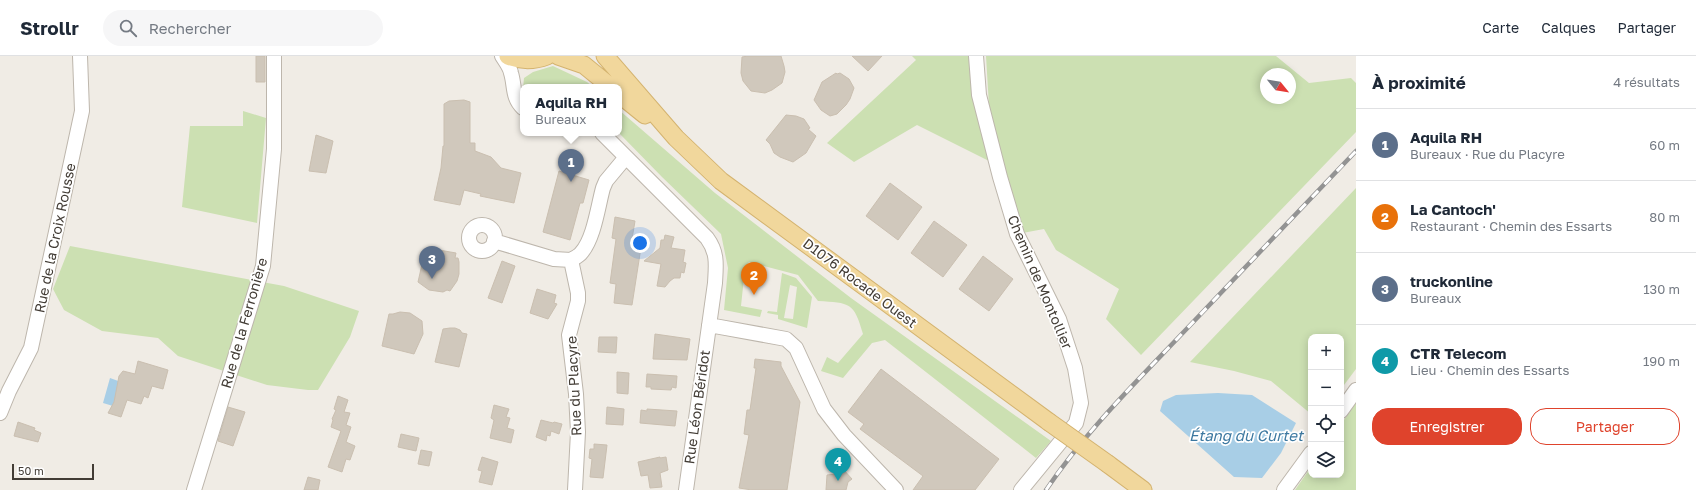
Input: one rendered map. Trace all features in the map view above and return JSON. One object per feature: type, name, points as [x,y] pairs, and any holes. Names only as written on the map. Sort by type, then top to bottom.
[{"type":"main road","points":[[508,56],[514,59],[529,60],[547,56]]},
{"type":"main road","points":[[558,56],[584,65],[607,84]]},
{"type":"main road","points":[[605,56],[676,138]]},
{"type":"main road","points":[[622,96],[676,138]]},
{"type":"main road","name":"D1076 Rocade Ouest","points":[[676,138],[721,182],[1143,490]]},
{"type":"street","name":"Rue de la Croix Rousse","points":[[0,413],[9,391],[31,348],[82,111],[80,56]]},
{"type":"street","name":"Rue de la Ferronière","points":[[194,490],[263,266],[274,149],[274,56]]},
{"type":"street","points":[[502,56],[511,72],[513,89],[517,102],[520,105]]},
{"type":"street","name":"Chemin de Montollier","points":[[976,56],[979,96],[1000,177],[1017,234],[1059,319],[1075,368],[1081,403],[1076,423],[1021,490]]},
{"type":"street","points":[[513,89],[522,69],[529,60]]},
{"type":"street","name":"Rue Léon Béridot","points":[[605,136],[677,206],[712,244],[716,256],[709,325],[686,490]]},
{"type":"street","points":[[494,241],[554,259],[571,260],[581,253],[592,232],[606,181],[626,157]]},
{"type":"street","name":"Rue du Placyre","points":[[571,260],[578,293],[578,301],[569,335],[576,394],[578,432],[575,490]]},
{"type":"street","points":[[709,325],[786,339],[796,348],[824,409],[844,435],[896,490]]},
{"type":"street","points":[[1344,407],[1356,390]]},
{"type":"street","points":[[1284,490],[1308,457]]},
{"type":"green space","points":[[912,56],[972,56],[1000,149],[989,106],[986,56],[1276,56],[1291,68],[1260,68],[1260,104],[1296,104],[1296,72],[1309,83],[1351,78],[1356,83],[1356,132],[1141,355],[1106,319],[1119,289],[1056,250],[1044,229],[1017,234],[997,165],[917,125],[854,162],[827,143],[916,60]]},
{"type":"green space","points":[[553,66],[589,84],[523,84],[524,78],[533,72]]},
{"type":"green space","points":[[243,111],[266,118],[257,223],[182,207],[190,126],[243,126]]},
{"type":"green space","points":[[622,113],[715,193],[851,298],[1051,441],[1036,458],[885,340],[872,343],[843,378],[821,371],[827,357],[838,363],[863,334],[857,316],[849,306],[837,302],[818,301],[798,275],[749,262],[745,268],[741,306],[762,310],[760,317],[724,310],[728,268],[721,234],[622,136]]},
{"type":"green space","points":[[1356,188],[1356,369],[1344,385],[1344,334],[1308,334],[1308,412],[1271,381],[1234,371],[1190,362]]},
{"type":"green space","points":[[70,246],[284,286],[359,311],[350,337],[318,390],[267,385],[178,356],[158,338],[102,331],[64,310],[53,289]]},
{"type":"green space","points":[[782,273],[796,278],[812,297],[807,328],[778,319],[778,315],[767,313],[768,311],[777,312]],"holes":[[[790,285],[797,287],[793,319],[784,318]]]},
{"type":"green space","points":[[1356,403],[1356,490],[1295,490],[1308,471],[1308,478],[1344,478],[1344,420]]},
{"type":"water","points":[[110,378],[121,382],[113,406],[103,403]]},
{"type":"water","name":"Étang du Curtet","points":[[1218,393],[1252,395],[1296,423],[1281,453],[1262,478],[1234,477],[1160,411],[1163,401],[1176,395]]},
{"type":"building","points":[[256,56],[265,56],[265,82],[256,82]]},
{"type":"building","points":[[781,56],[785,72],[782,83],[765,93],[751,91],[743,81],[741,73],[742,57]]},
{"type":"building","points":[[852,56],[882,56],[868,71]]},
{"type":"building","points":[[836,73],[840,73],[849,79],[854,88],[846,105],[837,114],[830,116],[821,110],[814,100],[822,82]]},
{"type":"building","points":[[464,100],[470,102],[470,143],[475,143],[475,151],[491,157],[501,168],[521,173],[514,203],[480,196],[481,194],[464,190],[460,205],[434,200],[444,146],[444,104],[449,101]]},
{"type":"building","points":[[786,115],[804,119],[810,128],[808,129],[816,136],[806,153],[793,162],[774,153],[770,144],[766,140]]},
{"type":"building","points":[[316,135],[333,141],[326,173],[309,171]]},
{"type":"building","points":[[559,171],[589,180],[583,203],[580,203],[570,240],[543,232]]},
{"type":"building","points":[[890,183],[922,207],[898,240],[866,216]]},
{"type":"building","points":[[615,217],[635,221],[632,239],[642,241],[632,305],[614,303],[616,284],[610,283],[616,239],[612,238]]},
{"type":"building","points":[[934,221],[967,245],[943,277],[911,253]]},
{"type":"building","points":[[665,235],[674,237],[671,248],[685,250],[683,262],[686,263],[684,273],[681,272],[680,278],[674,278],[665,287],[657,286],[661,264],[644,261],[660,248],[661,240],[664,240]]},
{"type":"building","points":[[439,250],[456,253],[455,258],[458,258],[459,274],[457,281],[450,291],[447,290],[443,292],[429,290],[418,282],[425,251],[429,252]]},
{"type":"building","points":[[983,256],[1013,279],[989,311],[959,289]]},
{"type":"building","points":[[502,261],[515,266],[502,303],[488,298]]},
{"type":"building","points":[[537,289],[556,295],[554,303],[557,304],[548,319],[530,313]]},
{"type":"building","points":[[400,312],[410,313],[422,321],[423,334],[414,354],[382,346],[389,314]]},
{"type":"building","points":[[455,328],[460,330],[462,333],[467,334],[459,367],[435,362],[443,329]]},
{"type":"building","points":[[655,334],[690,339],[687,360],[653,359]]},
{"type":"building","points":[[599,337],[617,337],[616,353],[598,352]]},
{"type":"building","points":[[755,359],[781,362],[781,366],[800,402],[787,490],[752,490],[739,488],[749,435],[744,434],[747,410],[750,410],[756,368],[754,368]]},
{"type":"building","points":[[138,361],[168,370],[163,389],[152,386],[148,398],[144,396],[141,404],[127,400],[121,417],[108,413],[114,402],[119,376],[123,371],[135,374]]},
{"type":"building","points":[[881,369],[999,459],[975,490],[913,490],[923,476],[860,429],[864,424],[848,412]]},
{"type":"building","points":[[617,372],[629,373],[628,394],[617,393]]},
{"type":"building","points":[[647,374],[677,376],[676,388],[672,387],[671,390],[651,389],[651,387],[646,387]]},
{"type":"building","points":[[338,396],[348,400],[344,412],[350,413],[346,425],[351,427],[346,442],[355,446],[350,460],[346,459],[342,472],[328,467],[341,431],[331,427]]},
{"type":"building","points":[[494,405],[509,409],[506,417],[510,418],[507,428],[514,430],[511,443],[490,438],[494,420],[491,418]]},
{"type":"building","points":[[228,407],[245,412],[233,446],[218,441]]},
{"type":"building","points":[[607,407],[624,409],[623,425],[606,424]]},
{"type":"building","points":[[647,409],[677,411],[675,426],[640,423],[641,410],[647,411]]},
{"type":"building","points":[[541,420],[562,424],[559,434],[551,431],[550,436],[547,435],[546,441],[536,437]]},
{"type":"building","points":[[18,422],[35,428],[34,430],[41,433],[38,442],[14,436]]},
{"type":"building","points":[[401,434],[419,438],[416,451],[398,447]]},
{"type":"building","points":[[594,444],[607,445],[603,478],[590,477],[592,459],[589,458],[590,449],[594,449]]},
{"type":"building","points":[[421,450],[432,452],[429,466],[418,464]]},
{"type":"building","points":[[482,457],[498,462],[492,485],[479,482],[482,471],[478,470]]},
{"type":"building","points":[[666,457],[668,470],[660,473],[662,487],[650,488],[648,475],[641,476],[638,462]]},
{"type":"building","points":[[842,468],[852,479],[848,482],[846,490],[826,490],[827,475],[836,474]]},
{"type":"building","points":[[308,477],[320,480],[318,490],[304,490]]},
{"type":"railway","points":[[1046,490],[1060,470],[1108,412],[1356,151]]},
{"type":"place","name":"Aquila RH","points":[[571,182]]},
{"type":"place","name":"truckonline","points":[[432,279]]},
{"type":"place","name":"La Cantoch'","points":[[754,295]]},
{"type":"place","name":"CTR Telecom","points":[[838,481]]}]
